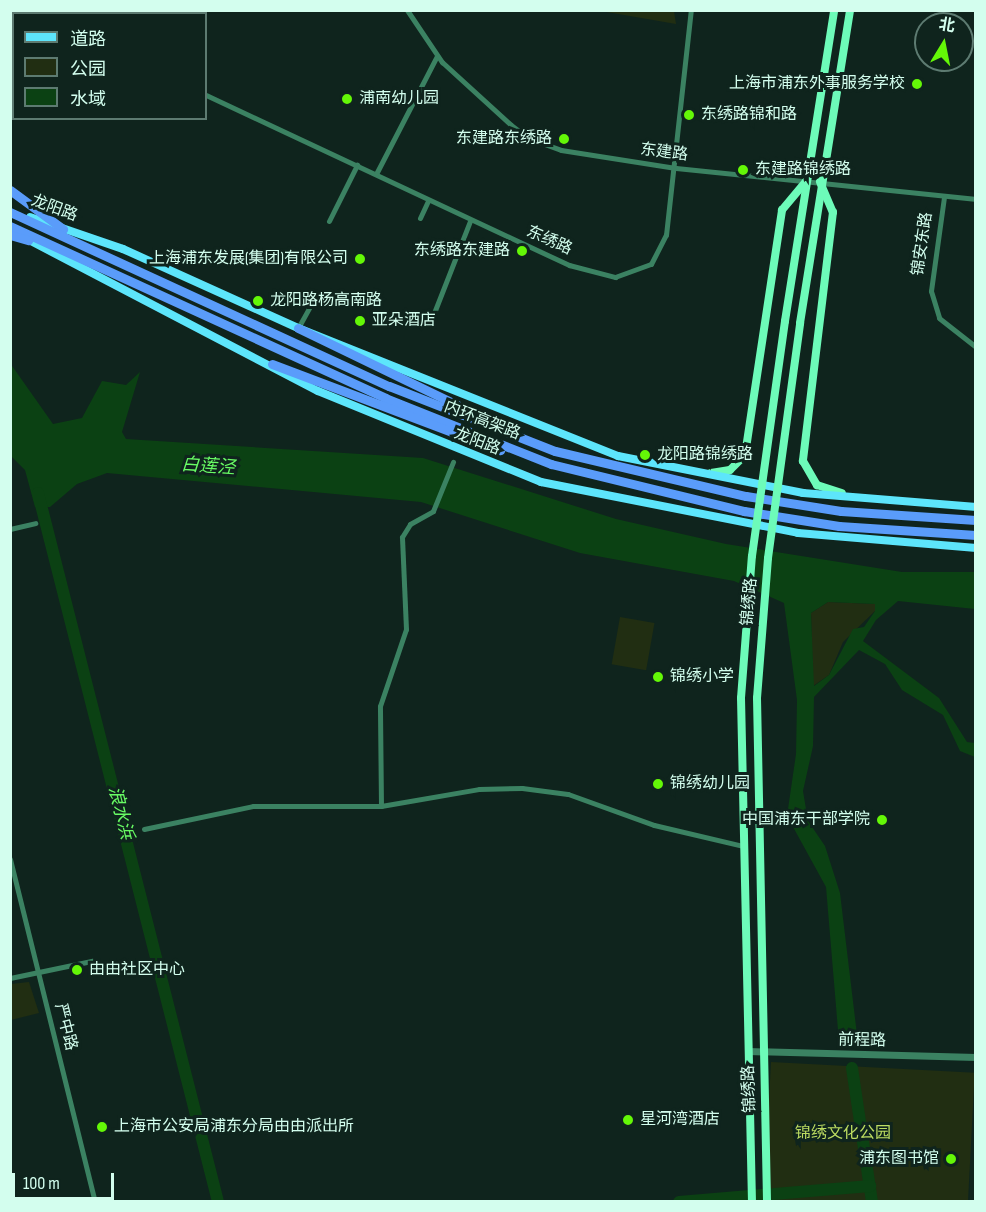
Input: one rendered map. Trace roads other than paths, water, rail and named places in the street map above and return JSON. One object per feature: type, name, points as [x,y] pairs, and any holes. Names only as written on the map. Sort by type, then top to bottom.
[{"type":"highway","points":[[10,190],[63,229]]},
{"type":"highway","name":"内环高架路","points":[[10,210],[289,341],[555,450],[757,498],[869,513],[975,520]]},
{"type":"highway","name":"内环高架路","points":[[10,226],[284,352],[551,464],[744,512],[839,526],[975,536]]},
{"type":"highway","points":[[10,233],[32,241]]},
{"type":"highway","points":[[298,328],[555,450]]},
{"type":"highway","points":[[272,364],[448,434],[551,464]]},
{"type":"main road","name":"锦绣路","points":[[752,1202],[741,698],[752,556],[806,181],[834,10]]},
{"type":"main road","name":"锦绣路","points":[[766,1202],[757,698],[768,558],[820,183],[850,10]]},
{"type":"main road","points":[[697,474],[730,470],[746,455],[782,210],[806,181]]},
{"type":"main road","points":[[820,183],[833,212],[804,466],[825,489],[898,503]]},
{"type":"main road","name":"龙阳路","points":[[10,210],[141,256],[298,328],[607,452],[697,474],[898,503],[975,507]]},
{"type":"main road","name":"龙阳路","points":[[32,241],[143,304],[272,364],[377,418],[550,485],[798,533],[975,548]]},
{"type":"street","name":"东建路","points":[[407,10],[437,56],[528,138],[585,156],[676,168],[975,199]]},
{"type":"street","name":"东绣路","points":[[207,96],[569,266],[615,277],[651,264],[666,235],[676,168],[691,10]]},
{"type":"street","points":[[376,174],[437,56]]},
{"type":"street","points":[[329,221],[357,165]]},
{"type":"street","name":"锦安东路","points":[[944,197],[931,291],[939,318],[975,347]]},
{"type":"street","points":[[420,218],[428,201]]},
{"type":"street","points":[[421,321],[432,318],[470,220]]},
{"type":"street","points":[[298,328],[309,308]]},
{"type":"street","points":[[381,806],[380,706],[406,629],[402,537],[410,524],[433,511],[453,462]]},
{"type":"street","points":[[10,529],[34,524]]},
{"type":"street","points":[[144,829],[253,806],[381,806],[478,789],[522,788],[568,794],[654,825],[743,846]]},
{"type":"street","name":"严中路","points":[[10,859],[94,1202]]},
{"type":"street","points":[[10,978],[96,960]]},
{"type":"street","name":"前程路","points":[[748,1052],[975,1057]]},
{"type":"water","name":"白莲泾","points":[[10,363],[53,424],[82,418],[102,381],[126,385],[140,372],[122,432],[126,439],[423,458],[616,519],[726,544],[902,572],[975,572],[975,609],[898,601],[876,620],[863,641],[939,698],[967,742],[975,743],[975,757],[960,751],[943,715],[902,690],[885,664],[859,650],[814,697],[813,746],[803,791],[808,821],[825,846],[840,893],[858,1043],[839,1042],[826,887],[787,816],[796,754],[797,700],[784,603],[734,581],[580,553],[421,502],[107,473],[77,484],[50,507],[35,507],[25,470],[11,456]],"holes":[[[828,602],[875,604],[875,611],[864,627],[853,629],[829,675],[814,686],[811,613]]]},
{"type":"waterway","name":"浪水浜","points":[[38,493],[218,1202]]},
{"type":"waterway","points":[[852,1068],[872,1202]]},
{"type":"waterway","name":"浪水浜","points":[[679,1202],[870,1186]]},
{"type":"place","name":"上海市浦东外事服务学校","points":[[917,84]]},
{"type":"place","name":"浦南幼儿园","points":[[347,99]]},
{"type":"place","name":"东绣路锦和路","points":[[689,115]]},
{"type":"place","name":"东建路东绣路","points":[[564,139]]},
{"type":"place","name":"东建路锦绣路","points":[[743,170]]},
{"type":"place","name":"东绣路东建路","points":[[522,251]]},
{"type":"place","name":"上海浦东发展(集团)有限公司","points":[[360,259]]},
{"type":"place","name":"龙阳路杨高南路","points":[[258,301]]},
{"type":"place","name":"亚朵酒店","points":[[360,321]]},
{"type":"place","name":"龙阳路锦绣路","points":[[645,455]]},
{"type":"place","name":"锦绣小学","points":[[658,677]]},
{"type":"place","name":"锦绣幼儿园","points":[[658,784]]},
{"type":"place","name":"中国浦东干部学院","points":[[882,820]]},
{"type":"place","name":"由由社区中心","points":[[77,970]]},
{"type":"place","name":"星河湾酒店","points":[[628,1120]]},
{"type":"place","name":"上海市公安局浦东分局由由派出所","points":[[102,1127]]},
{"type":"place","name":"浦东图书馆","points":[[951,1159]]},
{"type":"park label","name":"锦绣文化公园","points":[[843,1134]]}]
